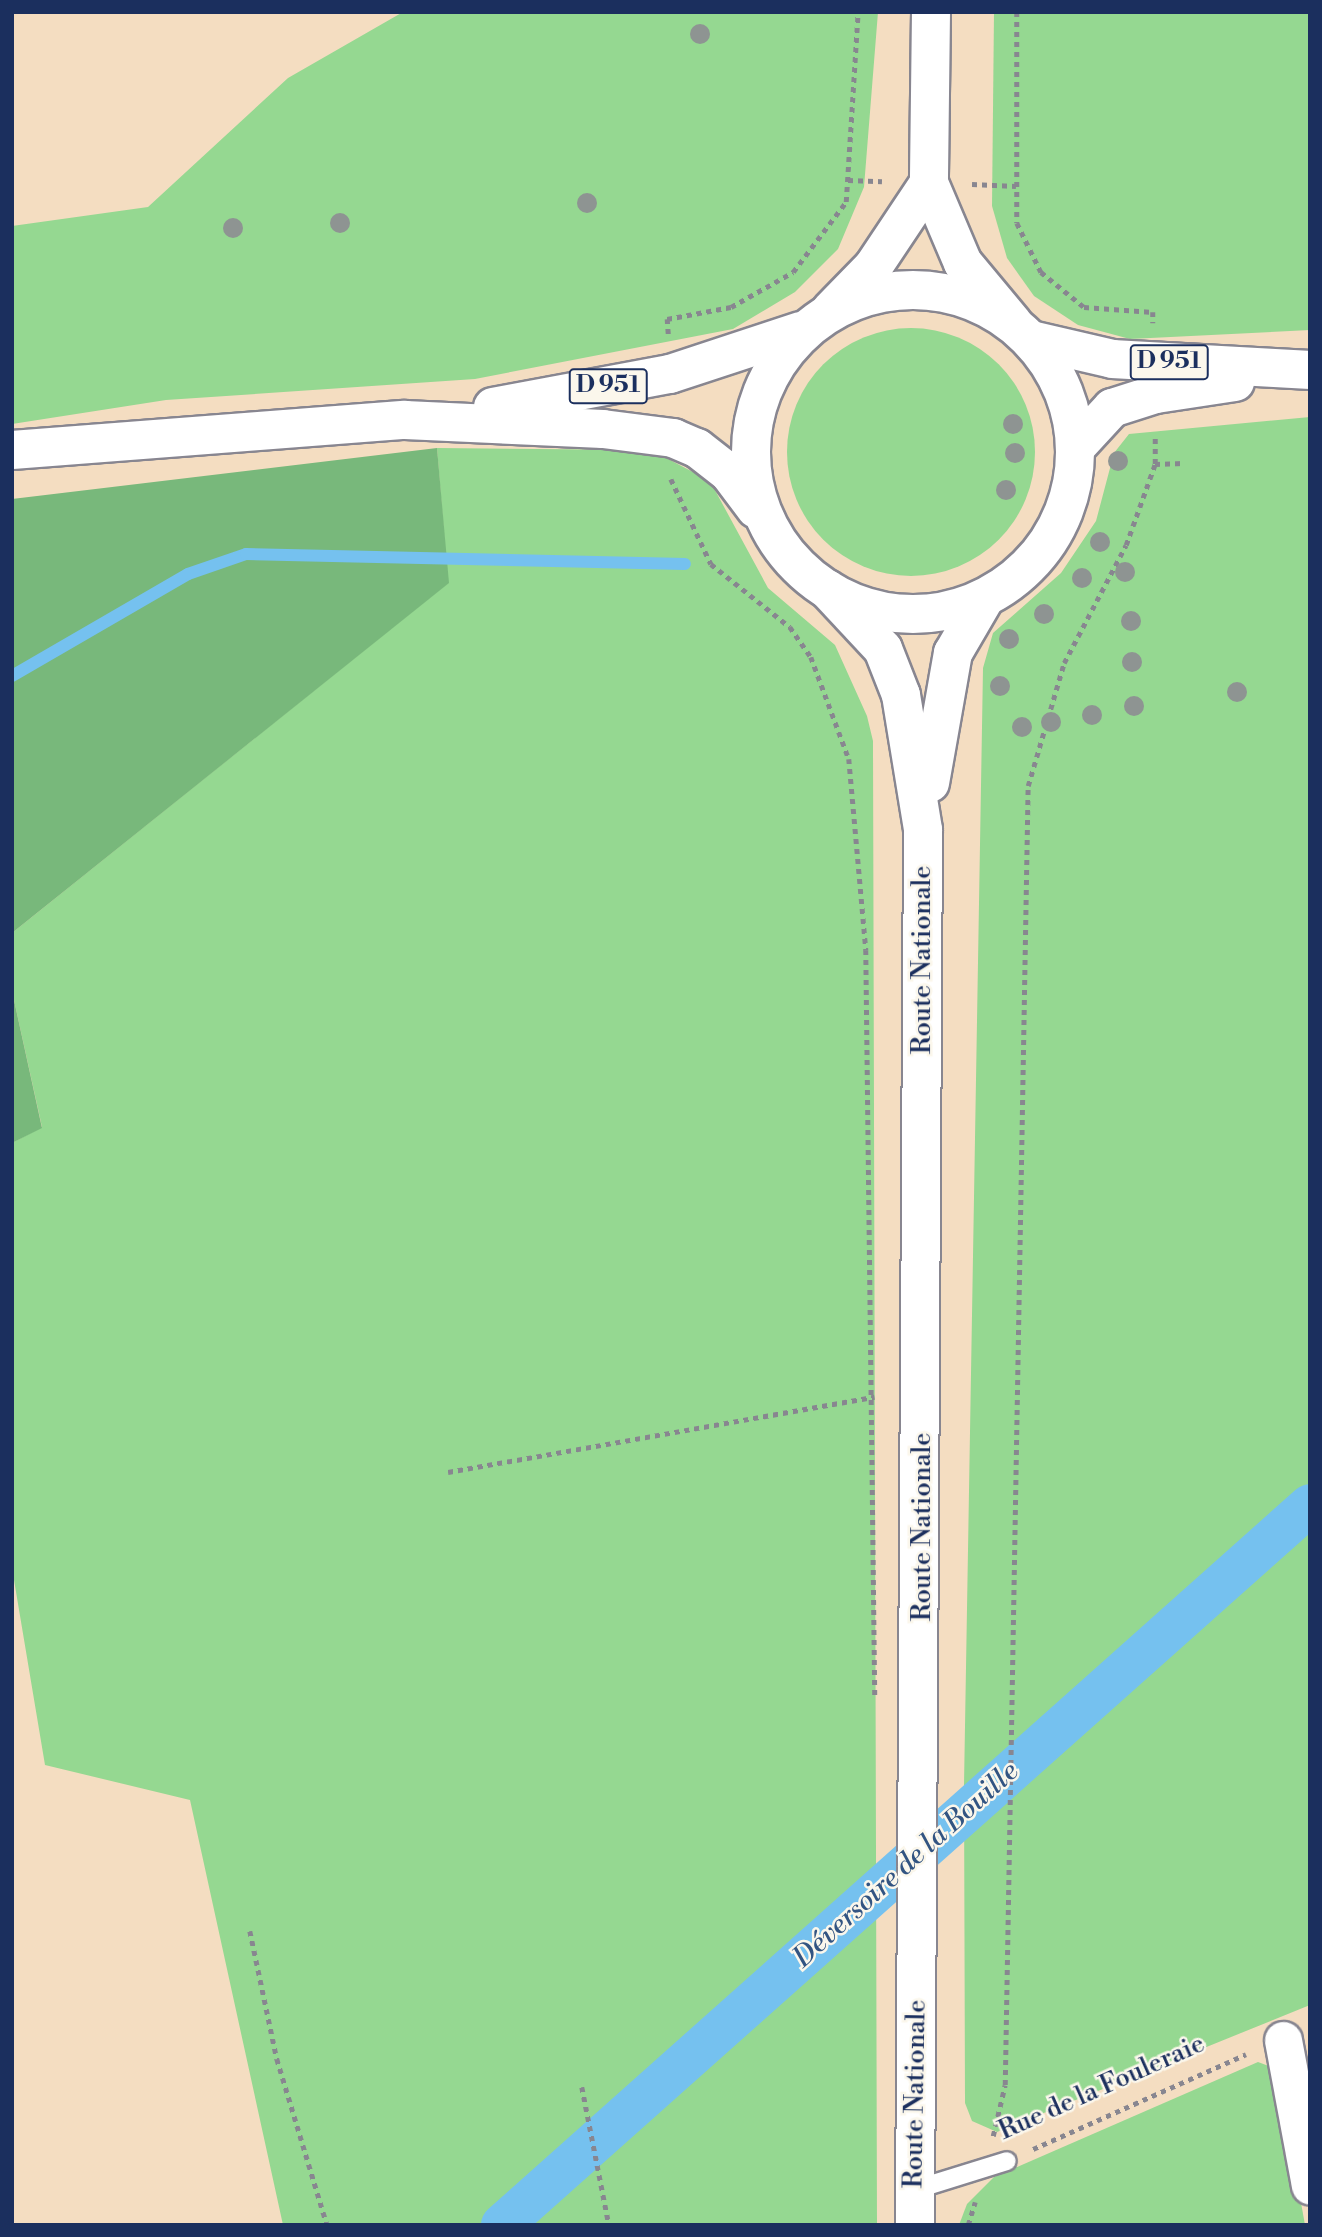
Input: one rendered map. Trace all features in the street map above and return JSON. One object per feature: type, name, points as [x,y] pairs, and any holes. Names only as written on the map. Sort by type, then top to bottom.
[{"type":"main road","points":[[827,590],[897,614],[929,614],[985,598],[1023,572],[1052,536],[1070,494],[1076,447],[1063,390],[1022,331],[963,263],[929,183],[932,12]]},
{"type":"main road","points":[[769,528],[751,468],[756,407],[768,377],[819,319],[873,267],[929,183]]},
{"type":"main road","points":[[819,319],[895,289],[943,292],[1022,331]]},
{"type":"main road","name":"D 951","points":[[12,450],[405,421],[670,374],[740,356],[819,319]]},
{"type":"main road","name":"D 951","points":[[1022,331],[1155,377],[1310,376]]},
{"type":"main road","name":"D 951","points":[[1076,447],[1106,412],[1155,377],[1310,370]]},
{"type":"main road","name":"D 951","points":[[405,421],[673,438],[729,473],[769,528]]},
{"type":"main road","name":"Route Nationale","points":[[769,528],[794,562],[827,590],[883,649],[901,695],[923,830],[923,1389],[915,2207]]},
{"type":"main road","name":"Route Nationale","points":[[923,830],[953,653],[985,598]]},
{"type":"street","points":[[1283,2040],[1310,2186]]},
{"type":"lane","name":"Rue de la Fouleraie","points":[[915,2207],[986,2167],[1007,2161]]},
{"type":"path","points":[[670,374],[667,319],[731,307],[793,272],[846,202],[858,12]]},
{"type":"path","points":[[968,2225],[986,2167],[1005,2085],[1028,786],[1064,663],[1126,545],[1155,464],[1153,312],[1084,307],[1041,272],[1017,223],[1017,12]]},
{"type":"path","points":[[848,180],[886,181]]},
{"type":"path","points":[[981,184],[1016,186]]},
{"type":"path","points":[[673,438],[671,485],[690,528],[711,564],[790,627],[811,657],[849,759],[866,950],[874,1397],[875,1700]]},
{"type":"path","points":[[1155,464],[1184,463]]},
{"type":"path","points":[[448,1472],[923,1389]]},
{"type":"path","points":[[250,1931],[276,2059],[327,2225]]},
{"type":"path","name":"Rue de la Fouleraie","points":[[1007,2161],[1283,2040]]},
{"type":"path","points":[[582,2087],[609,2225]]},
{"type":"green space","points":[[403,12],[878,12],[864,187],[838,249],[795,292],[733,329],[475,379],[166,400],[12,424],[12,226],[148,207],[288,78]]},
{"type":"green space","points":[[994,12],[1310,12],[1310,330],[1130,339],[1078,325],[1034,296],[1007,258],[992,206]]},
{"type":"green space","points":[[899,328],[923,328],[970,342],[999,364],[1026,404],[1033,428],[1033,476],[1026,500],[999,540],[959,567],[923,576],[899,576],[852,562],[832,548],[815,531],[801,511],[792,488],[787,464],[787,440],[801,393],[815,373],[832,356],[852,342],[875,333]]},
{"type":"green space","points":[[1310,417],[1310,2005],[997,2132],[972,2121],[965,2103],[964,1785],[983,668],[993,633],[1061,573],[1096,521],[1114,453],[1129,434]]},
{"type":"green space","points":[[437,448],[651,450],[710,481],[768,588],[835,645],[867,716],[873,741],[877,2225],[283,2225],[190,1800],[45,1765],[12,1568],[12,1143],[42,1127],[12,991],[12,933],[448,583]]},
{"type":"green space","points":[[437,448],[449,583],[12,933],[12,499]]},
{"type":"green space","points":[[12,991],[42,1128],[12,1143]]},
{"type":"green space","points":[[1258,2062],[1277,2069],[1305,2225],[959,2225],[967,2204],[994,2177]]},
{"type":"waterway","points":[[12,676],[188,574],[246,554],[685,564]]},
{"type":"waterway","name":"Déversoire de la Bouille","points":[[502,2225],[1310,1505]]}]
